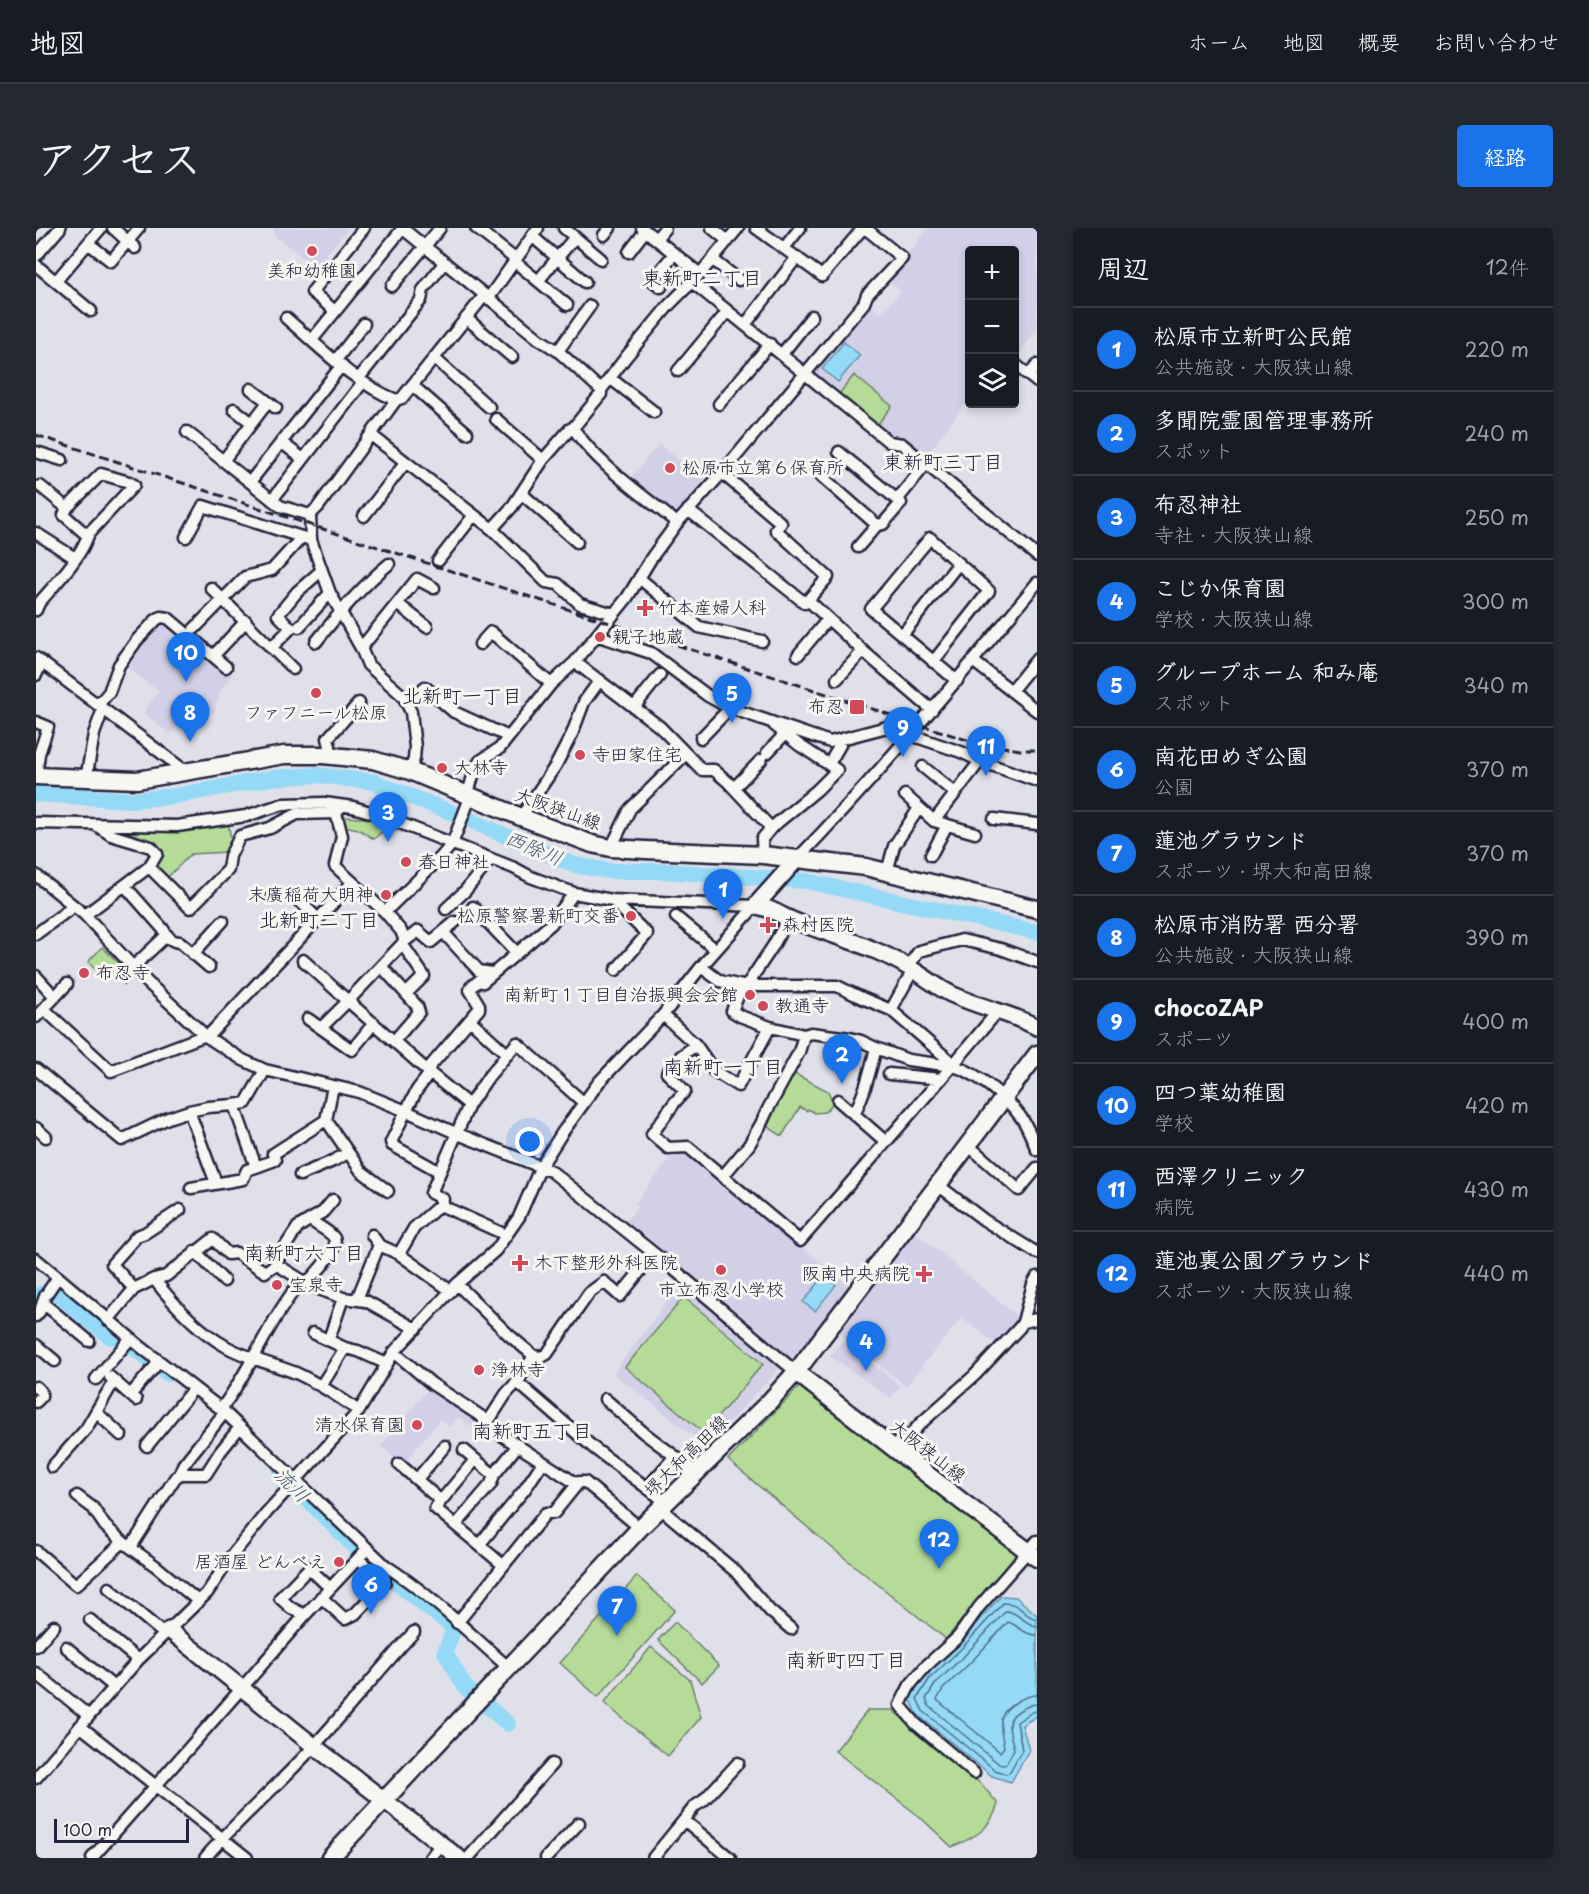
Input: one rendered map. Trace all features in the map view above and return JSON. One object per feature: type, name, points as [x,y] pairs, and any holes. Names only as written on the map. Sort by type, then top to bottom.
[{"type":"main road","name":"大阪狭山線","points":[[36,776],[137,780],[284,755],[332,755],[373,760],[410,771],[468,798],[574,838],[611,848],[763,855],[795,861],[866,867],[1037,909]]},
{"type":"main road","name":"堺大和高田線","points":[[330,1858],[640,1528],[768,1403],[796,1372],[1037,1054]]},
{"type":"main road","name":"大阪狭山線","points":[[796,1372],[896,1451],[1034,1550]]},
{"type":"street","points":[[36,256],[60,228]]},
{"type":"street","points":[[56,281],[101,228]]},
{"type":"street","points":[[113,228],[131,245]]},
{"type":"street","points":[[88,243],[111,261],[131,245],[139,228]]},
{"type":"street","points":[[335,311],[312,292],[364,228]]},
{"type":"street","points":[[312,340],[402,228],[539,339],[558,351],[601,390]]},
{"type":"street","points":[[392,286],[440,228]]},
{"type":"street","points":[[476,228],[567,305]]},
{"type":"street","points":[[564,228],[601,259]]},
{"type":"street","points":[[656,239],[664,228]]},
{"type":"street","points":[[712,228],[728,241]]},
{"type":"street","points":[[492,530],[543,460],[601,394],[601,390],[610,378],[669,305],[696,278],[738,228]]},
{"type":"street","points":[[384,912],[441,857],[452,842],[468,798],[475,769],[480,761],[500,748],[552,684],[600,636],[677,523],[722,473],[864,303],[867,295],[902,258],[864,228],[822,276],[756,228]]},
{"type":"street","points":[[784,248],[800,228]]},
{"type":"street","points":[[629,252],[643,229],[674,254],[728,311],[806,372],[889,442],[902,444],[1037,556]]},
{"type":"street","points":[[410,771],[415,747],[411,712],[403,696],[368,665],[340,612],[307,538],[310,515],[396,400],[402,398],[466,318],[486,297],[535,232],[557,258],[585,282]]},
{"type":"street","points":[[538,281],[575,237]]},
{"type":"street","points":[[661,287],[652,280],[674,254]]},
{"type":"street","points":[[745,325],[797,257]]},
{"type":"street","points":[[712,259],[739,280]]},
{"type":"street","points":[[272,500],[421,300],[423,290],[444,263]]},
{"type":"street","points":[[36,265],[91,310]]},
{"type":"street","points":[[558,351],[590,306]]},
{"type":"street","points":[[678,371],[728,311]]},
{"type":"street","points":[[782,354],[812,316]]},
{"type":"street","points":[[286,318],[361,380],[381,394],[396,400]]},
{"type":"street","points":[[466,318],[512,357]]},
{"type":"street","points":[[250,482],[339,362],[364,324]]},
{"type":"street","points":[[719,404],[770,344]]},
{"type":"street","points":[[434,358],[489,407]]},
{"type":"street","points":[[1019,367],[1033,379],[1037,365]]},
{"type":"street","points":[[610,378],[654,412]]},
{"type":"street","points":[[412,385],[467,433]]},
{"type":"street","points":[[223,460],[252,423],[272,405],[251,389]]},
{"type":"street","points":[[234,409],[252,423]]},
{"type":"street","points":[[496,419],[543,460]]},
{"type":"street","points":[[573,428],[582,441],[609,467],[677,523]]},
{"type":"street","points":[[187,432],[280,506],[310,515]]},
{"type":"street","points":[[371,435],[492,530],[546,582],[558,584],[580,604],[614,614]]},
{"type":"street","points":[[281,442],[303,459]]},
{"type":"street","points":[[36,452],[62,460]]},
{"type":"street","points":[[839,452],[901,503],[884,524],[877,525],[858,548]]},
{"type":"street","points":[[364,516],[406,462]]},
{"type":"street","points":[[897,500],[926,464]]},
{"type":"street","points":[[688,510],[805,603],[808,600],[828,577],[776,530],[782,523],[722,473]]},
{"type":"street","points":[[37,604],[75,558],[88,536],[134,485],[101,474],[67,508],[64,515],[88,536]]},
{"type":"street","points":[[820,475],[877,525]]},
{"type":"street","points":[[40,486],[67,508]]},
{"type":"street","points":[[521,493],[577,542]]},
{"type":"street","points":[[186,537],[203,506],[307,538]]},
{"type":"street","points":[[438,561],[474,515]]},
{"type":"street","points":[[36,533],[75,558]]},
{"type":"street","points":[[194,629],[245,577],[272,570],[307,538]]},
{"type":"street","points":[[933,662],[989,591],[930,538],[871,609],[933,662],[957,681]]},
{"type":"street","points":[[902,635],[959,563]]},
{"type":"street","points":[[316,642],[340,612],[371,579],[389,564]]},
{"type":"street","points":[[271,648],[291,628],[278,615],[297,592],[322,570]]},
{"type":"street","points":[[639,578],[699,627],[762,641]]},
{"type":"street","points":[[361,648],[417,579],[434,588]]},
{"type":"street","points":[[38,1771],[138,1660],[207,1593],[233,1554],[358,1411],[394,1352],[454,1288],[496,1250],[519,1218],[541,1166],[599,1082],[663,1015],[701,967],[910,735],[1036,587]]},
{"type":"street","points":[[211,588],[293,669]]},
{"type":"street","points":[[299,627],[330,592]]},
{"type":"street","points":[[808,600],[862,651],[932,710]]},
{"type":"street","points":[[398,604],[427,627]]},
{"type":"street","points":[[86,779],[101,707],[120,665],[137,640],[156,620],[161,617],[168,618],[226,668]]},
{"type":"street","points":[[798,655],[828,619]]},
{"type":"street","points":[[216,652],[246,621]]},
{"type":"street","points":[[480,644],[491,632],[552,684]]},
{"type":"street","points":[[600,636],[651,653],[708,696],[730,708],[830,742],[887,727],[1037,781]]},
{"type":"street","points":[[837,679],[862,651]]},
{"type":"street","points":[[1011,691],[1037,659]]},
{"type":"street","points":[[36,675],[39,660],[185,771]]},
{"type":"street","points":[[575,662],[660,727],[702,770],[714,770],[771,828]]},
{"type":"street","points":[[973,662],[1037,711]]},
{"type":"street","points":[[634,706],[660,675]]},
{"type":"street","points":[[520,817],[556,765],[572,734],[584,702],[600,681]]},
{"type":"street","points":[[407,703],[425,687],[454,712],[509,737]]},
{"type":"street","points":[[332,755],[328,738],[359,703]]},
{"type":"street","points":[[701,738],[730,708]]},
{"type":"street","points":[[763,855],[762,840],[771,828],[817,790],[837,770],[770,721]]},
{"type":"street","points":[[36,722],[48,727],[39,754],[36,776]]},
{"type":"street","points":[[734,788],[785,734]]},
{"type":"street","points":[[829,764],[840,745],[838,740]]},
{"type":"street","points":[[611,848],[630,808],[686,754]]},
{"type":"street","points":[[934,821],[980,761]]},
{"type":"street","points":[[923,767],[955,793]]},
{"type":"street","points":[[904,795],[934,821],[975,833]]},
{"type":"street","points":[[36,823],[177,826],[246,816],[283,804],[324,803],[339,810]]},
{"type":"street","points":[[887,872],[894,846],[919,808]]},
{"type":"street","points":[[339,810],[342,836],[335,866],[401,931],[404,943],[424,976],[406,993]]},
{"type":"street","points":[[149,867],[190,908],[228,870],[230,856],[240,836],[270,828],[297,814],[339,810],[377,814],[452,842],[531,877],[574,893],[612,900],[764,906],[788,918],[846,938],[910,968],[952,994],[1037,1027]]},
{"type":"street","points":[[994,819],[1037,824]]},
{"type":"street","points":[[85,915],[149,867],[157,854],[151,847],[111,836],[96,825]]},
{"type":"street","points":[[930,855],[947,825]]},
{"type":"street","points":[[446,909],[465,891],[491,860]]},
{"type":"street","points":[[38,881],[85,915],[148,983],[207,1036],[243,1060],[265,1070],[359,1092],[551,1171],[796,1372]]},
{"type":"street","points":[[67,984],[40,1013],[111,1071],[207,1036],[352,883]]},
{"type":"street","points":[[125,886],[174,942],[180,942],[209,968]]},
{"type":"street","points":[[440,1172],[392,1145],[391,1142],[406,1110],[429,1072],[479,1009],[470,990],[471,987],[480,980],[483,982],[551,924],[574,893]]},
{"type":"street","points":[[271,898],[294,896],[318,919]]},
{"type":"street","points":[[612,900],[647,934],[616,970]]},
{"type":"street","points":[[37,932],[74,906]]},
{"type":"street","points":[[472,907],[517,953]]},
{"type":"street","points":[[676,917],[716,950]]},
{"type":"street","points":[[788,918],[773,946],[744,985],[732,1011],[770,1027],[804,1035],[811,1033],[850,1038],[908,1059],[958,1067],[985,1083],[1004,1098],[1021,1117],[1037,1150]]},
{"type":"street","points":[[193,954],[223,921]]},
{"type":"street","points":[[321,1028],[418,931],[431,942],[454,922]]},
{"type":"street","points":[[443,932],[479,971],[492,973]]},
{"type":"street","points":[[133,967],[167,935]]},
{"type":"street","points":[[891,1010],[919,951],[962,940],[1001,949],[1037,962]]},
{"type":"street","points":[[303,960],[469,1105]]},
{"type":"street","points":[[382,967],[417,1006],[419,1012],[394,1041]]},
{"type":"street","points":[[701,967],[720,981],[744,985],[837,986],[891,1010],[949,1060],[952,1066]]},
{"type":"street","points":[[36,976],[55,997]]},
{"type":"street","points":[[696,1045],[681,1056],[667,1073],[685,1091],[652,1134],[668,1148],[688,1147],[800,1241],[998,1011]]},
{"type":"street","points":[[663,1015],[696,1045],[714,1071],[738,1086],[770,1027]]},
{"type":"street","points":[[308,1018],[352,1050],[374,1023]]},
{"type":"street","points":[[470,1020],[507,1054]]},
{"type":"street","points":[[723,1176],[749,1144],[761,1124],[799,1052],[804,1035]]},
{"type":"street","points":[[399,1254],[414,1228],[440,1205],[443,1199],[431,1193],[469,1105],[489,1076],[517,1043],[584,1103]]},
{"type":"street","points":[[854,1114],[868,1080],[876,1048]]},
{"type":"street","points":[[38,1075],[122,1140],[168,1118],[189,1111],[246,1103],[265,1070]]},
{"type":"street","points":[[889,1074],[941,1079]]},
{"type":"street","points":[[333,1086],[326,1120],[361,1171],[388,1191]]},
{"type":"street","points":[[838,1100],[886,1142]]},
{"type":"street","points":[[234,1105],[256,1167]]},
{"type":"street","points":[[189,1111],[216,1183]]},
{"type":"street","points":[[190,1188],[243,1179],[247,1170],[275,1160],[273,1154],[326,1120]]},
{"type":"street","points":[[36,1128],[46,1137]]},
{"type":"street","points":[[968,1145],[1019,1190],[1037,1168]]},
{"type":"street","points":[[300,1175],[348,1153]]},
{"type":"street","points":[[938,1185],[984,1220],[1037,1253]]},
{"type":"street","points":[[108,1320],[134,1289],[166,1276],[213,1239],[228,1254],[236,1253],[265,1272],[276,1264],[298,1227],[323,1212],[333,1200]]},
{"type":"street","points":[[440,1205],[506,1235]]},
{"type":"street","points":[[134,1289],[112,1264],[137,1236],[180,1210]]},
{"type":"street","points":[[36,1551],[76,1585],[127,1544],[222,1414],[283,1304],[330,1255],[335,1243],[333,1237],[310,1220]]},
{"type":"street","points":[[372,1235],[379,1245],[399,1254],[454,1288],[534,1356],[541,1357],[547,1354],[589,1293],[604,1281],[620,1296],[654,1254]]},
{"type":"street","points":[[357,1299],[379,1245]]},
{"type":"street","points":[[195,1251],[224,1281]]},
{"type":"street","points":[[36,1259],[55,1282],[108,1320],[157,1364],[222,1414],[295,1481],[363,1554],[385,1582],[355,1614],[345,1619],[321,1597]]},
{"type":"street","points":[[276,1264],[304,1282],[343,1298],[366,1301],[416,1329]]},
{"type":"street","points":[[896,1451],[920,1424],[975,1375],[1023,1322],[1037,1277]]},
{"type":"street","points":[[154,1279],[206,1334],[228,1348],[296,1373],[321,1386],[358,1411]]},
{"type":"street","points":[[36,1317],[55,1282]]},
{"type":"street","points":[[328,1339],[343,1298]]},
{"type":"street","points":[[44,1300],[88,1341]]},
{"type":"street","points":[[1023,1322],[1037,1319]]},
{"type":"street","points":[[313,1333],[387,1364]]},
{"type":"street","points":[[130,1339],[99,1375],[134,1396],[157,1364]]},
{"type":"street","points":[[36,1345],[55,1361]]},
{"type":"street","points":[[321,1386],[345,1348]]},
{"type":"street","points":[[394,1352],[432,1384],[488,1421]]},
{"type":"street","points":[[534,1356],[486,1425],[577,1484]]},
{"type":"street","points":[[52,1467],[86,1429],[114,1382]]},
{"type":"street","points":[[517,1382],[595,1449],[647,1488],[735,1571],[770,1611],[790,1629]]},
{"type":"street","points":[[36,1387],[41,1392],[41,1397],[36,1402]]},
{"type":"street","points":[[147,1446],[191,1391]]},
{"type":"street","points":[[605,1399],[644,1433],[696,1472]]},
{"type":"street","points":[[96,1412],[121,1435]]},
{"type":"street","points":[[180,1474],[206,1474],[237,1430]]},
{"type":"street","points":[[456,1525],[491,1484],[494,1475],[518,1445]]},
{"type":"street","points":[[417,1479],[445,1446]]},
{"type":"street","points":[[464,1450],[494,1475]]},
{"type":"street","points":[[647,1488],[675,1456]]},
{"type":"street","points":[[476,1460],[435,1508],[503,1565]]},
{"type":"street","points":[[479,1545],[525,1489],[543,1462]]},
{"type":"street","points":[[399,1464],[441,1501]]},
{"type":"street","points":[[458,1623],[546,1513],[554,1513],[579,1482],[585,1482],[640,1528]]},
{"type":"street","points":[[77,1496],[93,1508],[105,1526],[198,1601]]},
{"type":"street","points":[[974,1773],[916,1724],[900,1706],[909,1685],[958,1636],[979,1607],[1034,1550]]},
{"type":"street","points":[[92,1858],[321,1597],[363,1554]]},
{"type":"street","points":[[363,1554],[399,1575],[509,1668]]},
{"type":"street","points":[[305,1615],[291,1608],[280,1598],[309,1568],[330,1588]]},
{"type":"street","points":[[109,1588],[459,1858]]},
{"type":"street","points":[[90,1620],[138,1660]]},
{"type":"street","points":[[36,1646],[54,1626]]},
{"type":"street","points":[[205,1858],[314,1746],[373,1676],[414,1632]]},
{"type":"street","points":[[66,1647],[114,1687]]},
{"type":"street","points":[[36,1672],[88,1716]]},
{"type":"street","points":[[80,1726],[247,1858]]},
{"type":"street","points":[[653,1858],[695,1806],[703,1802],[738,1763]]},
{"type":"street","points":[[468,1858],[552,1764]]},
{"type":"street","points":[[684,1820],[730,1858]]},
{"type":"street","points":[[546,1858],[579,1823]]},
{"type":"street","points":[[430,1858],[441,1844]]},
{"type":"shaded area","name":"美和幼稚園","points":[[273,228],[349,228],[315,267],[275,236]]},
{"type":"shaded area","points":[[928,228],[1037,228],[1037,329],[1022,349],[1019,358],[1019,246],[965,246],[965,405],[924,459],[903,441],[886,434],[811,371],[867,303],[880,314],[901,291],[888,280]]},
{"type":"shaded area","points":[[659,444],[704,480],[673,517],[629,480]]},
{"type":"shaded area","points":[[164,621],[232,675],[221,689],[214,713],[199,701],[170,734],[143,713],[159,691],[125,666],[159,624]]},
{"type":"shaded area","points":[[676,1151],[695,1155],[733,1191],[851,1287],[816,1333],[793,1357],[788,1359],[623,1224],[638,1207],[635,1203]]},
{"type":"shaded area","name":"阪南中央病院","points":[[914,1231],[1019,1318],[998,1345],[961,1318],[906,1386],[839,1333]]},
{"type":"shaded area","points":[[682,1282],[781,1367],[706,1446],[613,1373]]},
{"type":"shaded area","points":[[843,1340],[900,1386],[891,1398],[830,1356]]},
{"type":"shaded area","name":"清水保育園","points":[[430,1387],[444,1399],[455,1401],[482,1423],[476,1430],[459,1417],[450,1427],[440,1419],[403,1465],[381,1446]]},
{"type":"green space","points":[[854,375],[892,406],[877,425],[839,394]]},
{"type":"green space","points":[[345,817],[375,819],[389,825],[374,839],[358,829],[344,826]]},
{"type":"green space","points":[[228,822],[232,845],[228,852],[191,854],[165,878],[157,871],[159,849],[154,844],[113,834],[115,830]]},
{"type":"green space","points":[[102,947],[133,976],[125,985],[103,963],[96,970],[88,962]]},
{"type":"green space","points":[[793,1073],[828,1091],[833,1103],[825,1112],[815,1113],[800,1107],[782,1136],[765,1125]]},
{"type":"green space","points":[[684,1297],[763,1364],[704,1433],[625,1367]]},
{"type":"green space","points":[[802,1384],[1017,1554],[946,1639],[831,1547],[728,1460]]},
{"type":"green space","points":[[637,1576],[675,1610],[598,1697],[560,1663]]},
{"type":"green space","points":[[675,1622],[719,1666],[702,1683],[658,1640]]},
{"type":"green space","points":[[651,1647],[690,1680],[701,1717],[668,1756],[604,1703]]},
{"type":"green space","points":[[868,1710],[892,1710],[982,1785],[998,1804],[991,1820],[981,1832],[952,1847],[920,1817],[835,1751]]},
{"type":"water","points":[[844,342],[860,355],[838,382],[822,369]]},
{"type":"water","points":[[824,1276],[836,1285],[815,1311],[803,1302]]},
{"type":"water","points":[[1001,1596],[1016,1597],[1037,1615],[1037,1716],[1022,1725],[1029,1750],[1011,1782],[992,1776],[917,1714],[910,1698],[926,1674]]},
{"type":"waterway","name":"西除川","points":[[36,794],[132,800],[175,796],[272,778],[317,775],[374,782],[574,865],[609,871],[665,871],[806,881],[1037,932]]},
{"type":"waterway","name":"流川","points":[[39,1301],[41,1294],[53,1291],[109,1336],[121,1338],[168,1374]]},
{"type":"waterway","name":"流川","points":[[280,1472],[372,1564],[454,1628],[445,1652],[465,1687],[508,1724]]},
{"type":"railway","points":[[36,435],[970,741],[1020,750],[1037,750]]},
{"type":"place","name":"美和幼稚園","points":[[312,251]]},
{"type":"place","name":"松原市立第６保育所","points":[[670,468]]},
{"type":"place","name":"竹本産婦人科","points":[[645,608]]},
{"type":"place","name":"親子地蔵","points":[[600,637]]},
{"type":"place","name":"四つ葉幼稚園","points":[[186,682]]},
{"type":"place","name":"ファフニール松原","points":[[316,693]]},
{"type":"place","name":"布忍","points":[[857,707]]},
{"type":"place","name":"グループホーム 和み庵","points":[[732,723]]},
{"type":"place","name":"松原市消防署 西分署","points":[[190,742]]},
{"type":"place","name":"寺田家住宅","points":[[580,755]]},
{"type":"place","name":"chocoZAP","points":[[903,757]]},
{"type":"place","name":"大林寺","points":[[442,768]]},
{"type":"place","name":"西澤クリニック","points":[[986,776]]},
{"type":"place","name":"布忍神社","points":[[388,842]]},
{"type":"place","name":"春日神社","points":[[406,862]]},
{"type":"place","name":"末廣稲荷大明神","points":[[386,895]]},
{"type":"place","name":"松原警察署新町交番","points":[[631,916]]},
{"type":"place","name":"松原市立新町公民館","points":[[723,919]]},
{"type":"place","name":"森村医院","points":[[768,925]]},
{"type":"place","name":"布忍寺","points":[[84,973]]},
{"type":"place","name":"南新町１丁目自治振興会会館","points":[[750,995]]},
{"type":"place","name":"教通寺","points":[[763,1006]]},
{"type":"place","name":"多聞院霊園管理事務所","points":[[842,1084]]},
{"type":"place","name":"木下整形外科医院","points":[[520,1263]]},
{"type":"place","name":"市立布忍小学校","points":[[721,1270]]},
{"type":"place","name":"阪南中央病院","points":[[924,1274]]},
{"type":"place","name":"宝泉寺","points":[[277,1285]]},
{"type":"place","name":"浄林寺","points":[[479,1370]]},
{"type":"place","name":"こじか保育園","points":[[866,1371]]},
{"type":"place","name":"清水保育園","points":[[417,1425]]},
{"type":"place","name":"居酒屋 どんべえ","points":[[339,1562]]},
{"type":"place","name":"蓮池裏公園グラウンド","points":[[939,1569]]},
{"type":"place","name":"南花田めぎ公園","points":[[371,1614]]},
{"type":"place","name":"蓮池グラウンド","points":[[617,1636]]},
{"type":"district","name":"東新町二丁目","points":[[702,278]]},
{"type":"district","name":"東新町三丁目","points":[[943,462]]},
{"type":"district","name":"北新町一丁目","points":[[462,696]]},
{"type":"district","name":"北新町二丁目","points":[[319,920]]},
{"type":"district","name":"南新町一丁目","points":[[723,1067]]},
{"type":"district","name":"南新町六丁目","points":[[304,1253]]},
{"type":"district","name":"南新町五丁目","points":[[532,1431]]},
{"type":"district","name":"南新町四丁目","points":[[846,1660]]}]
